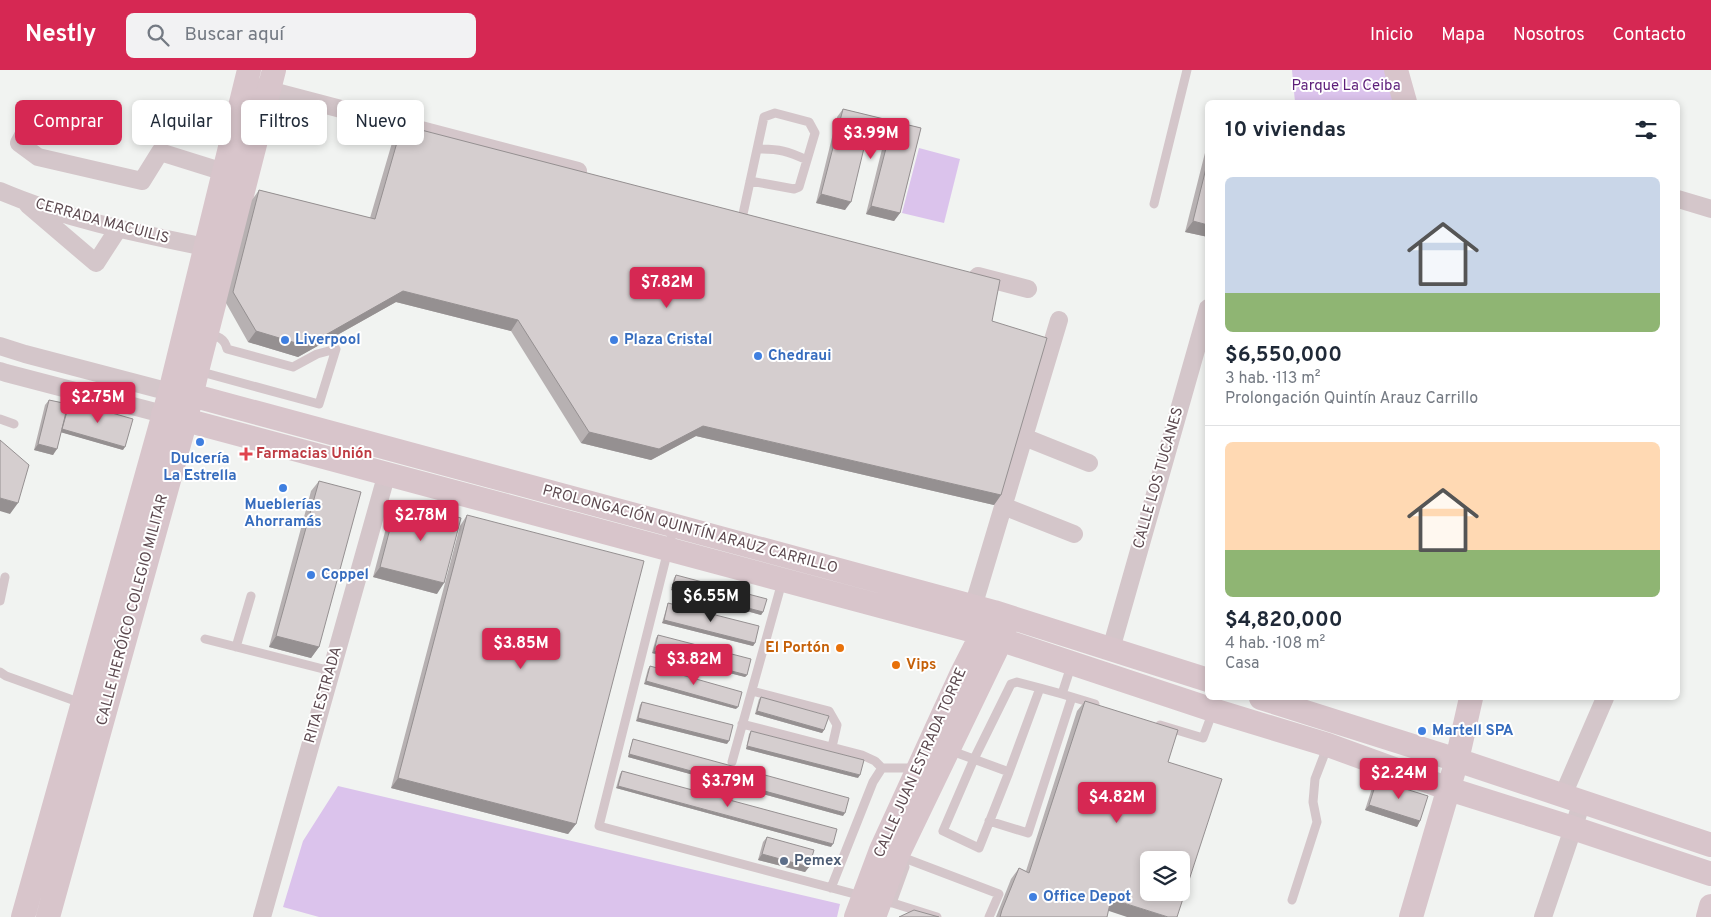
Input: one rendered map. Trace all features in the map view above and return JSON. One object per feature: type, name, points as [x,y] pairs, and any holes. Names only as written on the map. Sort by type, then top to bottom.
[{"type":"street","points":[[1396,70],[1404,100]]},
{"type":"street","points":[[247,77],[271,80],[591,174]]},
{"type":"street","name":"CALLE HERÓICO COLEGIO MILITAR","points":[[23,917],[82,703],[175,400],[205,247],[247,77]]},
{"type":"street","name":"CALLE HERÓICO COLEGIO MILITAR","points":[[175,400],[196,371],[271,80]]},
{"type":"street","points":[[22,145],[38,157],[142,181],[160,152],[224,172]]},
{"type":"street","name":"CERRADA MACUILIS","points":[[0,191],[23,201],[118,229],[205,247]]},
{"type":"street","points":[[1680,200],[1711,209]]},
{"type":"street","points":[[23,201],[96,263],[118,229]]},
{"type":"street","points":[[724,209],[762,219]]},
{"type":"street","points":[[962,272],[1028,289]]},
{"type":"street","name":"CALLE LOS TUCANES","points":[[1110,649],[1205,318]]},
{"type":"street","points":[[992,612],[1003,506],[1059,320]]},
{"type":"street","points":[[0,346],[175,400]]},
{"type":"street","points":[[0,371],[175,400]]},
{"type":"street","name":"PROLONGACIÓN QUINTÍN ARAUZ CARRILLO","points":[[175,400],[186,419],[991,636],[1072,663],[1215,704],[1449,789],[1711,874]]},
{"type":"street","name":"PROLONGACIÓN QUINTÍN ARAUZ CARRILLO","points":[[175,400],[440,462],[843,571],[992,612],[1205,679]]},
{"type":"street","name":"CALLE HERÓICO COLEGIO MILITAR","points":[[48,917],[186,419]]},
{"type":"street","points":[[1024,437],[1089,463]]},
{"type":"street","points":[[434,486],[440,462]]},
{"type":"street","name":"RITA ESTRADA","points":[[262,917],[387,473]]},
{"type":"street","points":[[1003,506],[1074,534]]},
{"type":"street","points":[[837,594],[843,571]]},
{"type":"street","name":"CALLE JUAN ESTRADA TORRE","points":[[873,906],[903,858],[938,746],[991,636],[992,612]]},
{"type":"street","points":[[1267,700],[1457,760],[1711,845]]},
{"type":"street","points":[[1411,917],[1457,760],[1471,700]]},
{"type":"street","points":[[1543,917],[1573,828],[1572,799],[1604,700]]},
{"type":"street","name":"CALLE JUAN ESTRADA TORRE","points":[[873,906],[881,850],[919,768],[938,746]]},
{"type":"street","points":[[1708,917],[1711,906]]},
{"type":"lane","points":[[1154,204],[1187,70]]},
{"type":"lane","points":[[743,214],[750,181],[758,149],[764,117],[775,113],[809,122],[815,133],[799,187],[794,189],[750,181]]},
{"type":"lane","points":[[758,149],[779,149],[807,160]]},
{"type":"lane","points":[[196,371],[319,404],[336,349],[317,354],[292,367],[227,349],[225,342],[220,338],[206,333]]},
{"type":"lane","points":[[0,419],[14,424]]},
{"type":"lane","points":[[674,526],[599,826],[831,888],[873,906],[937,917]]},
{"type":"lane","points":[[0,601],[5,577]]},
{"type":"lane","points":[[732,762],[783,580]]},
{"type":"lane","points":[[236,647],[251,596]]},
{"type":"lane","points":[[205,639],[331,671]]},
{"type":"lane","points":[[1062,694],[1072,663]]},
{"type":"lane","points":[[0,672],[6,676],[82,703]]},
{"type":"lane","points":[[1040,688],[978,848],[943,831],[974,759],[1011,684],[1017,682],[1040,688],[1062,694],[1100,706]]},
{"type":"lane","points":[[752,691],[828,711],[837,725],[832,747]]},
{"type":"lane","points":[[989,821],[1028,833],[1072,697]]},
{"type":"lane","points":[[1147,721],[1203,738],[1215,704]]},
{"type":"lane","points":[[742,724],[862,755],[875,761],[882,768],[919,768]]},
{"type":"lane","points":[[1292,900],[1317,822],[1312,802],[1315,779],[1328,745]]},
{"type":"lane","points":[[938,746],[1009,772]]},
{"type":"lane","points":[[831,888],[874,782],[882,768]]},
{"type":"lane","points":[[903,858],[999,894],[989,917]]},
{"type":"green space","name":"Parque La Ceiba","points":[[1292,70],[1395,70],[1402,100],[1295,100]]},
{"type":"green space","points":[[919,148],[960,159],[944,223],[902,213]]},
{"type":"green space","points":[[338,786],[840,904],[837,917],[319,917],[283,907],[303,841]]},
{"type":"building","points":[[843,109],[921,128],[900,213],[871,206],[891,129],[870,123],[851,202],[821,194]]},
{"type":"building","points":[[424,131],[1000,280],[992,321],[1047,338],[1001,495],[703,426],[659,449],[589,432],[518,320],[403,291],[306,346],[256,331],[233,292],[259,190],[375,219],[396,145],[424,145]]},
{"type":"building","points":[[1205,172],[1205,224],[1193,221]]},
{"type":"building","points":[[49,400],[68,404],[57,449],[38,444]]},
{"type":"building","points":[[70,401],[133,419],[125,447],[62,429]]},
{"type":"building","points":[[0,440],[29,465],[18,503],[0,498]]},
{"type":"building","name":"Coppel","points":[[319,481],[361,492],[319,647],[276,636]]},
{"type":"building","points":[[397,502],[461,518],[444,583],[380,567]]},
{"type":"building","points":[[467,515],[644,561],[576,824],[398,778]]},
{"type":"building","points":[[676,575],[767,599],[763,612],[672,588]]},
{"type":"building","points":[[668,603],[759,626],[755,643],[664,620]]},
{"type":"building","points":[[658,635],[751,659],[747,675],[654,651]]},
{"type":"building","points":[[650,666],[742,692],[738,707],[646,681]]},
{"type":"building","points":[[761,697],[829,716],[824,730],[757,711]]},
{"type":"building","points":[[1085,701],[1178,730],[1168,762],[1222,779],[1190,877],[1190,851],[1140,851],[1140,901],[1182,901],[1177,917],[1168,917],[1111,899],[1107,917],[1000,917],[1019,868],[1029,873]]},
{"type":"building","points":[[642,702],[733,725],[729,741],[638,718]]},
{"type":"building","points":[[751,731],[864,760],[860,775],[747,746]]},
{"type":"building","points":[[633,739],[849,798],[845,813],[629,754]]},
{"type":"building","points":[[622,771],[837,829],[833,844],[618,786]]},
{"type":"building","points":[[1377,780],[1428,796],[1420,821],[1369,805]]},
{"type":"building","points":[[767,837],[814,850],[809,867],[762,854]]},
{"type":"building","points":[[914,910],[939,917],[899,917]]},
{"type":"place","name":"Liverpool","points":[[285,340]]},
{"type":"place","name":"Plaza Cristal","points":[[614,340]]},
{"type":"place","name":"Chedraui","points":[[758,356]]},
{"type":"place","name":"Dulcería La Estrella","points":[[200,442]]},
{"type":"place","name":"Farmacias Unión","points":[[246,454]]},
{"type":"place","name":"Mueblerías Ahorramás","points":[[283,488]]},
{"type":"place","name":"Coppel","points":[[311,575]]},
{"type":"place","name":"El Portón","points":[[840,648]]},
{"type":"place","name":"Vips","points":[[896,665]]},
{"type":"place","name":"Martell SPA","points":[[1422,731]]},
{"type":"place","name":"Pemex","points":[[784,861]]},
{"type":"place","name":"Office Depot","points":[[1033,897]]}]
